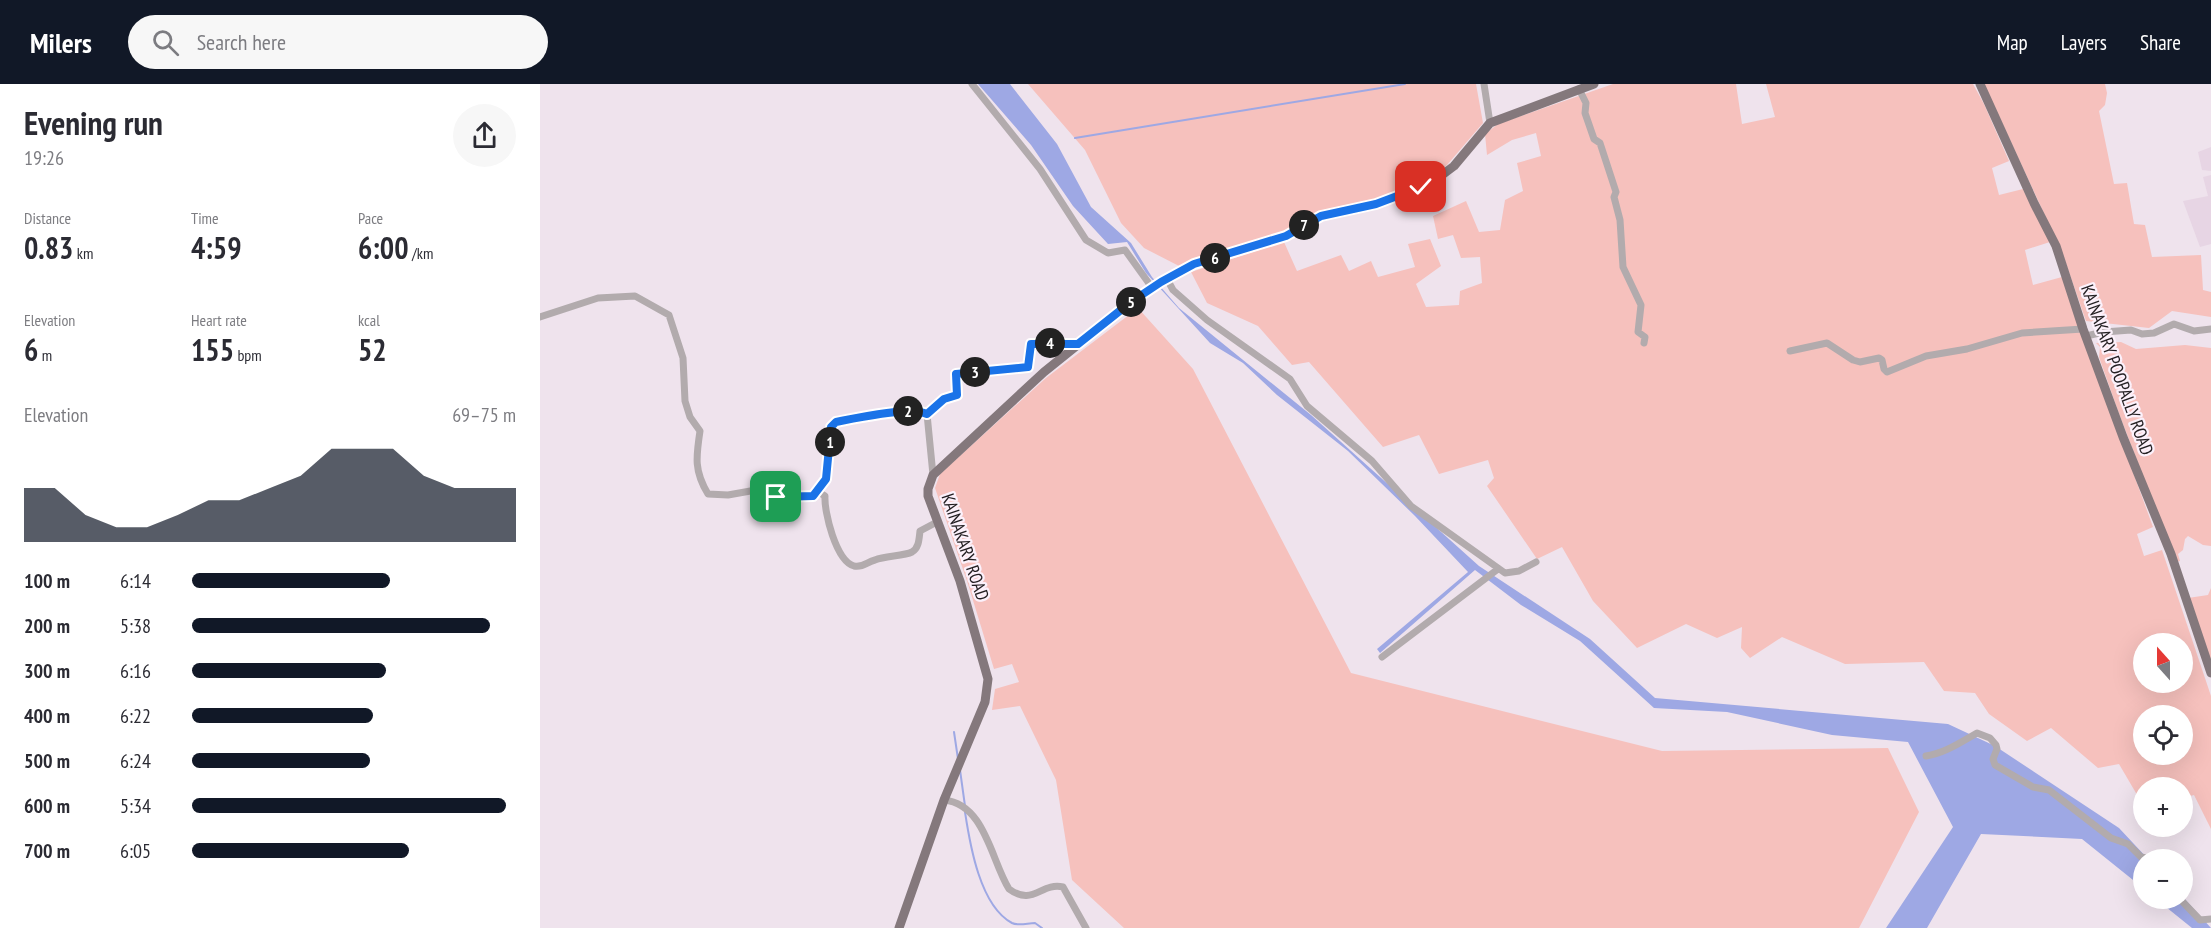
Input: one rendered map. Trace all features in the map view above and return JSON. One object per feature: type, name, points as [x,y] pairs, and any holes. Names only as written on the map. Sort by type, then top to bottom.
[{"type":"main road","name":"KAINAKARY ROAD","points":[[898,928],[945,798],[985,702],[988,679],[960,581],[928,496],[933,475],[1005,406],[1078,344],[1131,302],[1194,264],[1286,236],[1321,216],[1376,204],[1421,187],[1454,166],[1490,123],[1594,84]]},
{"type":"main road","name":"KAINAKARY POOPALLY ROAD","points":[[1980,84],[2034,203],[2053,237],[2084,333],[2123,437],[2171,554],[2211,673]]},
{"type":"street","points":[[972,84],[1040,169],[1086,240],[1108,253],[1125,250],[1159,285],[1173,290],[1207,320],[1280,370],[1290,379],[1307,406],[1372,461],[1411,506],[1498,569],[1512,574],[1536,562]]},
{"type":"street","points":[[1484,84],[1490,123]]},
{"type":"street","points":[[1579,89],[1587,105],[1585,112],[1590,128],[1596,141],[1600,143],[1616,192],[1614,197],[1621,228],[1623,267],[1641,306],[1638,330],[1644,335],[1644,344]]},
{"type":"street","points":[[540,317],[598,298],[635,296],[669,315],[683,358],[685,401],[690,417],[700,431],[697,451],[698,477],[708,494],[728,495],[756,490],[776,497],[813,496],[826,479],[831,427],[836,422],[891,413],[920,411],[927,414]]},
{"type":"street","points":[[1790,351],[1827,343],[1853,360],[1860,362],[1879,358],[1887,372],[1926,356],[1967,349],[2022,333],[2131,330],[2142,334],[2154,333],[2174,324],[2194,330],[2211,329]]},
{"type":"street","points":[[927,414],[944,399],[957,395],[956,374],[1028,367],[1031,344],[1078,344]]},
{"type":"street","points":[[927,414],[933,475]]},
{"type":"street","points":[[817,491],[825,496],[825,506],[840,556],[852,566],[863,567],[873,560],[912,552],[919,544],[920,531],[937,522]]},
{"type":"street","points":[[1382,657],[1498,569]]},
{"type":"street","points":[[1926,756],[1954,747],[1962,740],[1977,733],[1988,737],[1996,744],[1997,749],[1993,759],[1995,765],[2033,787],[2049,790],[2111,838],[2128,844],[2133,849]]},
{"type":"street","points":[[945,798],[957,803],[977,821],[1009,889],[1018,896],[1024,897],[1056,886],[1063,887],[1086,928]]},
{"type":"street","points":[[2190,909],[2200,920],[2211,919]]},
{"type":"shaded area","points":[[1028,84],[1476,84],[1483,123],[1447,165],[1434,176],[1366,202],[1318,211],[1283,234],[1181,267],[1144,248],[1121,223],[1085,150]]},
{"type":"shaded area","points":[[1613,84],[1736,84],[1742,124],[1775,117],[1766,84],[1973,84],[2009,161],[1992,168],[1999,195],[2023,189],[2050,242],[2025,250],[2033,285],[2062,277],[2153,527],[2137,534],[2144,556],[2162,550],[2190,633],[2133,633],[2133,693],[2193,693],[2193,642],[2211,696],[2211,829],[2193,795],[2193,777],[2133,777],[2133,788],[2119,764],[2098,768],[2051,728],[2027,741],[1989,714],[1975,693],[1944,691],[1924,662],[1845,664],[1782,637],[1750,658],[1741,648],[1742,627],[1717,638],[1686,624],[1637,648],[1593,601],[1562,547],[1537,559],[1487,486],[1494,478],[1488,460],[1439,474],[1419,435],[1383,447],[1309,362],[1292,365],[1258,326],[1207,303],[1191,272],[1284,242],[1297,271],[1341,255],[1349,271],[1371,261],[1378,277],[1415,267],[1408,244],[1430,239],[1441,266],[1416,284],[1426,307],[1459,305],[1460,291],[1482,283],[1480,257],[1461,258],[1453,235],[1438,239],[1433,216],[1466,201],[1479,232],[1500,230],[1505,200],[1523,191],[1517,163],[1541,156],[1536,133],[1512,140],[1487,155],[1485,134],[1498,124]]},
{"type":"shaded area","points":[[1984,84],[2105,84],[2107,93],[2105,105],[2099,111],[2114,184],[2127,183],[2134,224],[2145,225],[2152,257],[2201,255],[2203,290],[2211,292],[2211,317],[2172,311],[2149,328],[2086,321],[2062,252]]},
{"type":"shaded area","points":[[2211,147],[2211,171],[2202,170],[2198,152]]},
{"type":"shaded area","points":[[2211,175],[2211,244],[2200,247],[2183,201],[2208,196],[2203,177]]},
{"type":"shaded area","points":[[1138,308],[1193,369],[1351,673],[1662,751],[1888,748],[1919,812],[1859,928],[1124,928],[1072,880],[1056,780],[1020,706],[992,710],[995,689],[1019,682],[1012,664],[994,669],[935,488],[940,474],[1046,378]]},
{"type":"shaded area","points":[[2121,342],[2136,349],[2185,345],[2211,348],[2211,546],[2203,545],[2188,536],[2185,539],[2183,550],[2178,554],[2180,561],[2176,562],[2099,357],[2100,347],[2096,343]]},
{"type":"shaded area","points":[[2211,588],[2211,667],[2188,598],[2208,595]]},
{"type":"water","points":[[978,84],[1010,84],[1057,144],[1091,207],[1131,243],[1152,277],[1179,308],[1311,415],[1479,566],[1590,639],[1655,698],[1948,724],[1995,746],[2119,828],[2139,849],[2133,849],[2133,880],[2082,839],[1981,834],[1927,928],[1886,928],[1953,827],[1908,742],[1832,735],[1727,712],[1654,708],[1580,641],[1521,605],[1475,570],[1380,653],[1377,649],[1468,572],[1415,516],[1348,451],[1277,395],[1243,363],[1210,343],[1146,273],[1127,242],[1108,244],[1073,206],[1031,145]]},
{"type":"water","points":[[2193,908],[2211,928],[2192,928],[2168,909]]},
{"type":"waterway","points":[[1075,138],[1405,84]]},
{"type":"waterway","points":[[954,732],[958,759]]},
{"type":"waterway","points":[[960,770],[965,806]]},
{"type":"waterway","points":[[965,812],[978,873],[992,903],[1001,915],[1012,923],[1035,923],[1042,928]]},
{"type":"route","points":[[776,497],[813,496],[826,479],[831,427],[836,422],[891,413],[920,411],[927,414],[944,399],[957,395],[956,374],[1028,367],[1031,344],[1071,342],[1078,344],[1131,302],[1194,264],[1268,243],[1286,236],[1321,216],[1376,204],[1421,187]]}]
